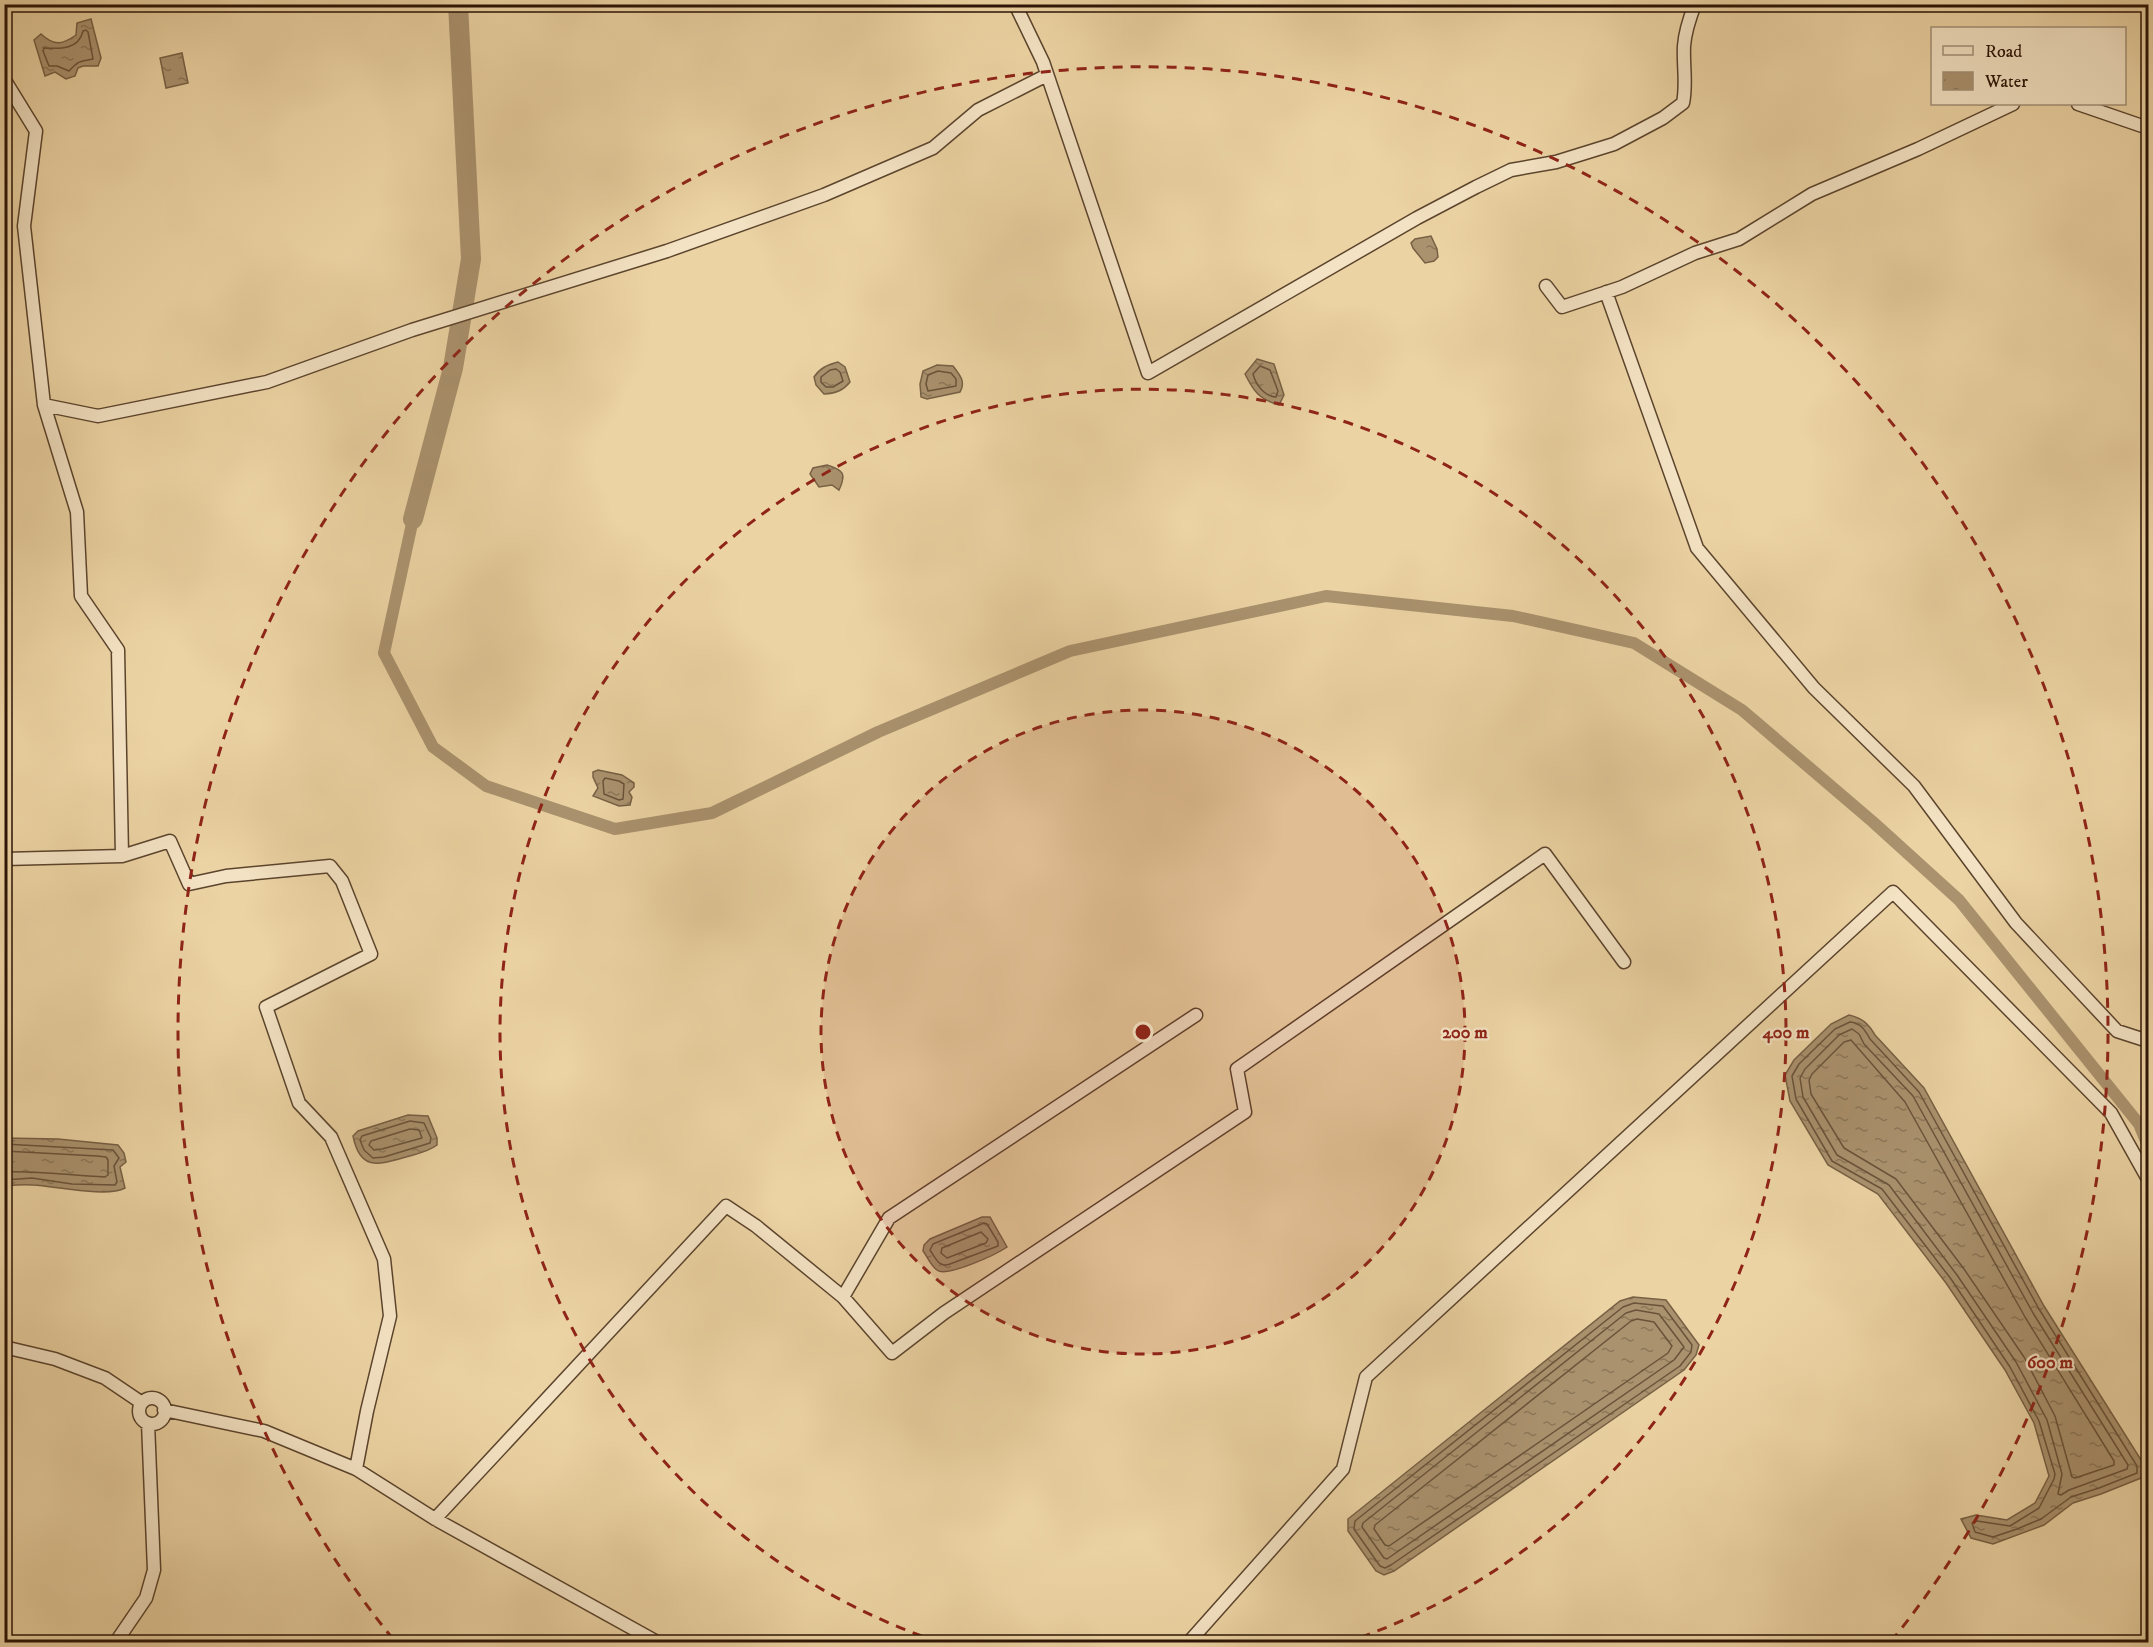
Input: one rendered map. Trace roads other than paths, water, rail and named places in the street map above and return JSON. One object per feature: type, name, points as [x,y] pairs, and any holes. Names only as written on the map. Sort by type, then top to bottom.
[{"type":"street","points":[[1016,4],[1047,75],[1148,373],[1476,187],[1511,170],[1556,162],[1614,144],[1663,118],[1683,103],[1686,87],[1684,46],[1695,4]]},
{"type":"street","points":[[44,405],[98,416],[267,382],[412,330],[667,251],[824,195],[933,148],[978,111],[1047,75]]},
{"type":"street","points":[[4,79],[36,131],[24,226],[44,405],[77,512],[81,596],[117,650],[122,856]]},
{"type":"street","points":[[1546,286],[1562,307],[1622,287],[1695,253],[1739,239],[1812,194],[1918,149],[2011,105]]},
{"type":"street","points":[[2081,105],[2148,128]]},
{"type":"street","points":[[1606,292],[1697,548],[1814,688],[1914,786],[2016,923],[2117,1031],[2148,1041]]},
{"type":"street","points":[[4,859],[122,856],[170,841],[189,885],[226,876],[330,866],[342,881],[371,954],[266,1007],[299,1103],[331,1137],[384,1259],[390,1316],[367,1411],[356,1469]]},
{"type":"street","points":[[435,1519],[726,1206],[756,1226],[843,1297],[892,1353],[954,1307],[1245,1112],[1237,1069],[1545,854],[1624,962]]},
{"type":"street","points":[[1188,1642],[1343,1469],[1366,1377],[1893,892],[2111,1113],[2148,1179]]},
{"type":"street","points":[[843,1297],[889,1218],[1196,1015]]},
{"type":"street","points":[[4,1347],[55,1359],[105,1378],[142,1403]]},
{"type":"street","points":[[151,1398],[160,1401],[164,1410],[161,1419],[152,1424],[143,1421],[139,1412],[142,1403],[151,1398]]},
{"type":"street","points":[[164,1410],[264,1431],[356,1469],[435,1519],[657,1642]]},
{"type":"street","points":[[116,1642],[146,1598],[154,1570],[148,1423]]},
{"type":"water","points":[[91,19],[101,58],[98,66],[78,68],[75,76],[66,79],[55,72],[45,76],[34,40],[41,34],[50,41],[58,43],[66,41],[76,35],[77,23]]},
{"type":"water","points":[[182,53],[188,83],[166,88],[160,58]]},
{"type":"water","points":[[1431,236],[1438,257],[1434,261],[1425,263],[1411,243],[1415,239]]},
{"type":"water","points":[[1257,359],[1274,364],[1284,395],[1279,405],[1258,394],[1245,374]]},
{"type":"water","points":[[838,362],[845,367],[850,382],[845,388],[824,394],[816,385],[814,377],[824,367]]},
{"type":"water","points":[[937,365],[953,366],[962,382],[960,392],[927,399],[921,397],[920,384],[923,371]]},
{"type":"water","points":[[827,465],[842,473],[843,480],[839,490],[832,485],[819,487],[810,474],[813,468]]},
{"type":"water","points":[[598,770],[622,775],[634,783],[634,787],[629,792],[632,797],[630,805],[619,806],[593,796],[598,788],[593,772]]},
{"type":"water","points":[[1849,1015],[1867,1024],[1924,1088],[2044,1306],[2143,1463],[2145,1474],[2141,1478],[2073,1503],[2044,1525],[1993,1544],[1971,1538],[1961,1519],[1976,1515],[2007,1520],[2035,1503],[2049,1476],[2034,1423],[2005,1370],[1946,1283],[1878,1194],[1828,1165],[1790,1101],[1785,1075],[1794,1060],[1831,1024]]},
{"type":"water","points":[[408,1115],[428,1116],[437,1138],[437,1145],[387,1162],[372,1163],[360,1155],[353,1136],[358,1131]]},
{"type":"water","points":[[4,1138],[58,1139],[118,1145],[124,1153],[126,1162],[120,1167],[125,1188],[117,1191],[94,1192],[29,1185],[5,1186]]},
{"type":"water","points":[[982,1217],[990,1217],[1007,1247],[960,1268],[942,1272],[937,1270],[923,1251],[924,1245],[930,1239]]},
{"type":"water","points":[[1633,1297],[1666,1300],[1699,1345],[1696,1355],[1684,1370],[1394,1571],[1384,1575],[1376,1571],[1348,1531],[1348,1519],[1620,1301]]},
{"type":"waterway","points":[[413,519],[453,368],[471,259],[458,4]]},
{"type":"waterway","points":[[413,519],[384,653],[433,747],[486,786],[615,829],[712,813],[878,732],[1070,651],[1326,596],[1513,616],[1634,643],[1742,710],[1873,822],[1959,900],[2139,1124],[2148,1146]]}]
